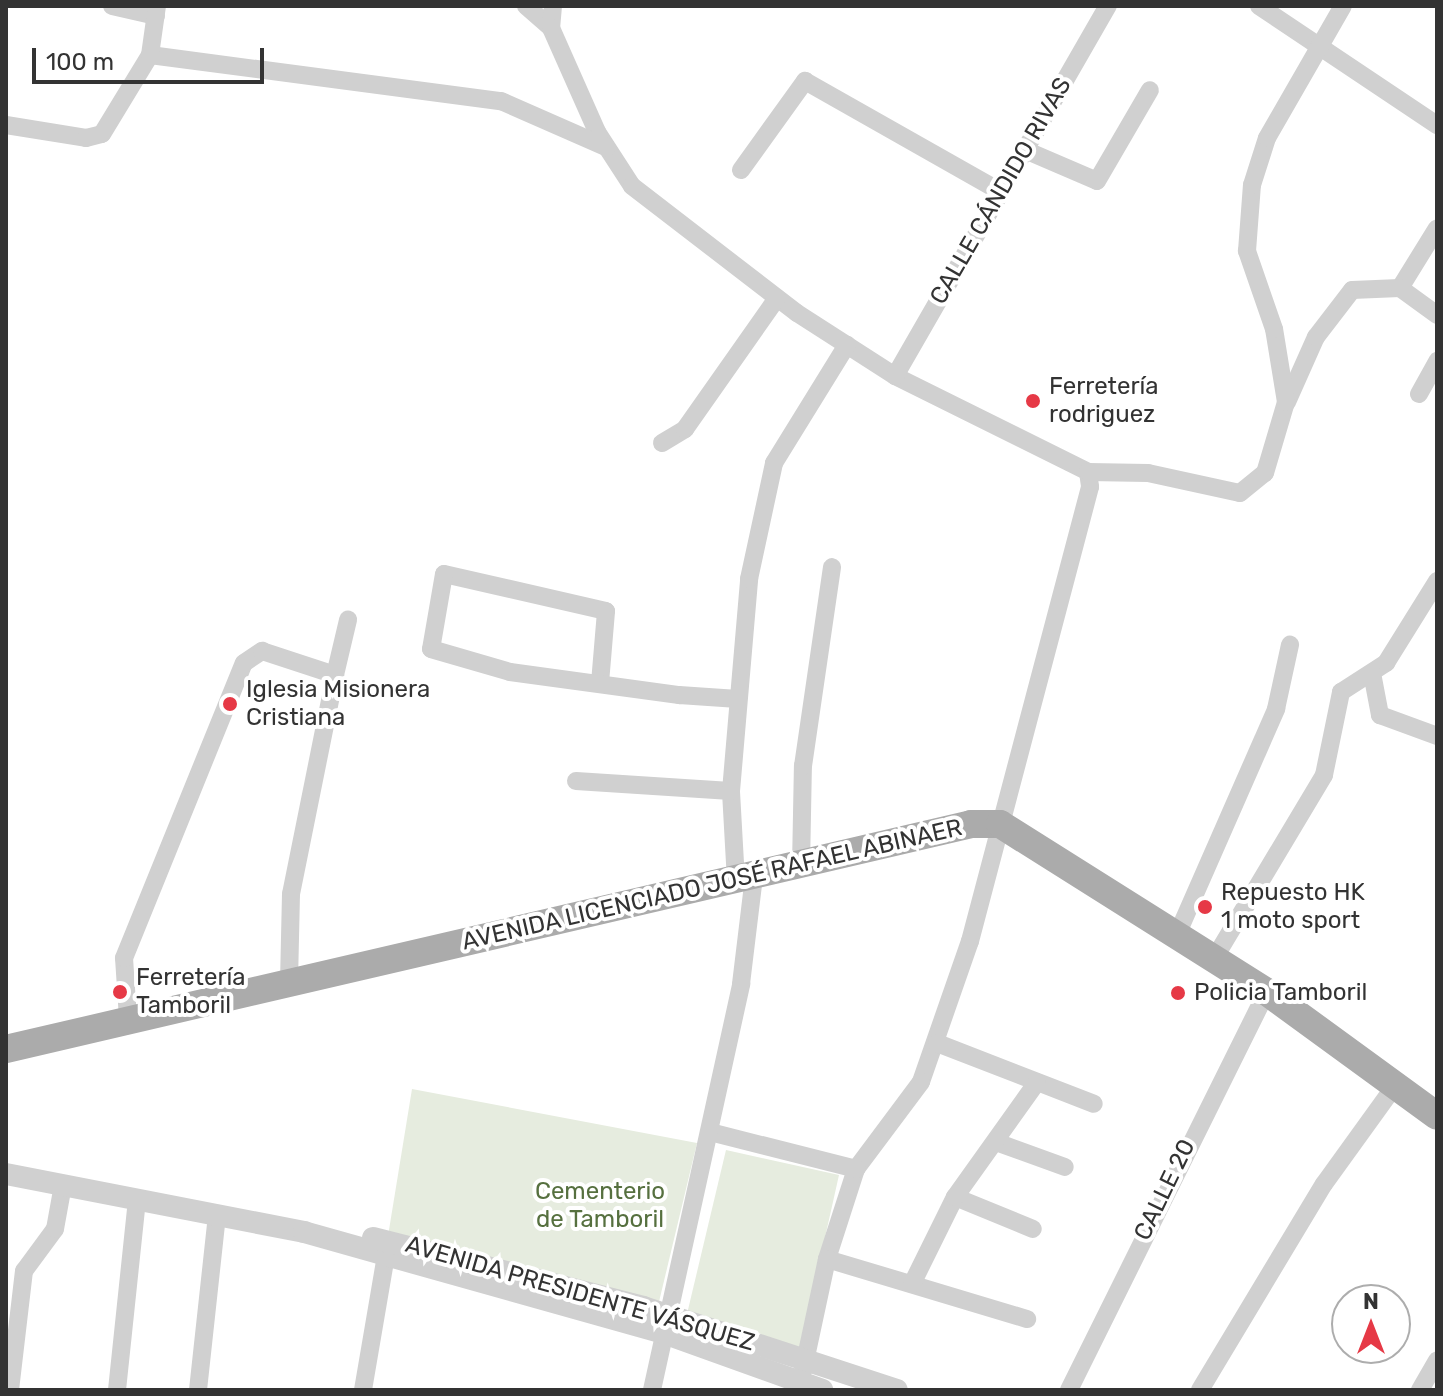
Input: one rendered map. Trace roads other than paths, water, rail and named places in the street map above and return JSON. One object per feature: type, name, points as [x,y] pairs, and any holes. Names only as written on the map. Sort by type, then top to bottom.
[{"type":"main road","name":"AVENIDA LICENCIADO JOSÉ RAFAEL ABINAER","points":[[6,1049],[128,1018],[745,879],[971,824],[1000,824]]},
{"type":"main road","points":[[1000,824],[1267,992],[1437,1116]]},
{"type":"street","points":[[6,125],[86,138],[102,134],[150,55],[156,11],[112,6]]},
{"type":"street","points":[[526,6],[551,28],[606,147],[632,186],[777,298],[895,376],[1088,472],[1136,472],[1240,493],[1265,473],[1286,402],[1316,337],[1352,290],[1400,288],[1437,315]]},
{"type":"street","points":[[551,28],[553,6]]},
{"type":"street","name":"CALLE CÁNDIDO RIVAS","points":[[895,376],[1108,6]]},
{"type":"street","points":[[1259,6],[1319,43],[1437,125]]},
{"type":"street","points":[[1286,402],[1274,329],[1247,251],[1248,216],[1257,163],[1319,43],[1343,6]]},
{"type":"street","points":[[150,55],[501,101],[606,147]]},
{"type":"street","points":[[741,170],[805,81],[1001,192]]},
{"type":"street","points":[[1025,150],[1097,181],[1150,90]]},
{"type":"street","points":[[1400,288],[1437,228]]},
{"type":"street","points":[[662,443],[685,429],[777,298]]},
{"type":"street","points":[[652,1390],[710,1132],[745,879],[731,791],[749,579],[774,463],[847,345]]},
{"type":"street","points":[[1419,394],[1437,361]]},
{"type":"street","points":[[811,1386],[806,1360],[827,1259],[856,1169],[911,1099],[937,1043],[1000,824],[1090,487],[1088,472]]},
{"type":"street","points":[[801,866],[803,766],[832,567]]},
{"type":"street","points":[[600,683],[606,611],[444,574],[431,649],[510,672],[600,683],[738,699]]},
{"type":"street","points":[[1214,959],[1324,775],[1341,692],[1372,673],[1401,646],[1437,581]]},
{"type":"street","points":[[289,982],[291,894],[348,620]]},
{"type":"street","points":[[1177,935],[1276,709],[1290,645]]},
{"type":"street","points":[[128,1018],[124,958],[244,663],[262,651],[335,675]]},
{"type":"street","points":[[1372,673],[1380,715],[1437,736]]},
{"type":"street","points":[[576,781],[731,791]]},
{"type":"street","name":"CALLE 20","points":[[1069,1390],[1267,992]]},
{"type":"street","points":[[937,1043],[1094,1104]]},
{"type":"street","points":[[912,1284],[955,1197],[1037,1082]]},
{"type":"street","points":[[1200,1390],[1316,1196],[1396,1084]]},
{"type":"street","points":[[710,1132],[856,1169]]},
{"type":"street","points":[[996,1142],[1065,1167]]},
{"type":"street","name":"AVENIDA PRESIDENTE VÁSQUEZ","points":[[6,1174],[387,1247],[806,1360],[897,1390]]},
{"type":"street","points":[[10,1390],[24,1271],[55,1229],[63,1185]]},
{"type":"street","points":[[955,1197],[1033,1229]]},
{"type":"street","points":[[117,1390],[137,1199]]},
{"type":"street","points":[[198,1390],[217,1215]]},
{"type":"street","points":[[363,1390],[387,1247]]},
{"type":"street","points":[[827,1259],[1027,1319]]},
{"type":"street","name":"AVENIDA PRESIDENTE VÁSQUEZ","points":[[668,1325],[811,1386]]},
{"type":"street","points":[[1420,1390],[1437,1360]]},
{"type":"place","name":"Ferretería rodriguez","points":[[1033,401]]},
{"type":"place","name":"Iglesia Misionera Cristiana","points":[[230,704]]},
{"type":"place","name":"Repuesto HK 1 moto sport","points":[[1205,907]]},
{"type":"place","name":"Ferretería Tamboril","points":[[120,992]]},
{"type":"place","name":"Policia Tamboril","points":[[1178,993]]},
{"type":"park label","name":"Cementerio de Tamboril","points":[[600,1206]]}]
